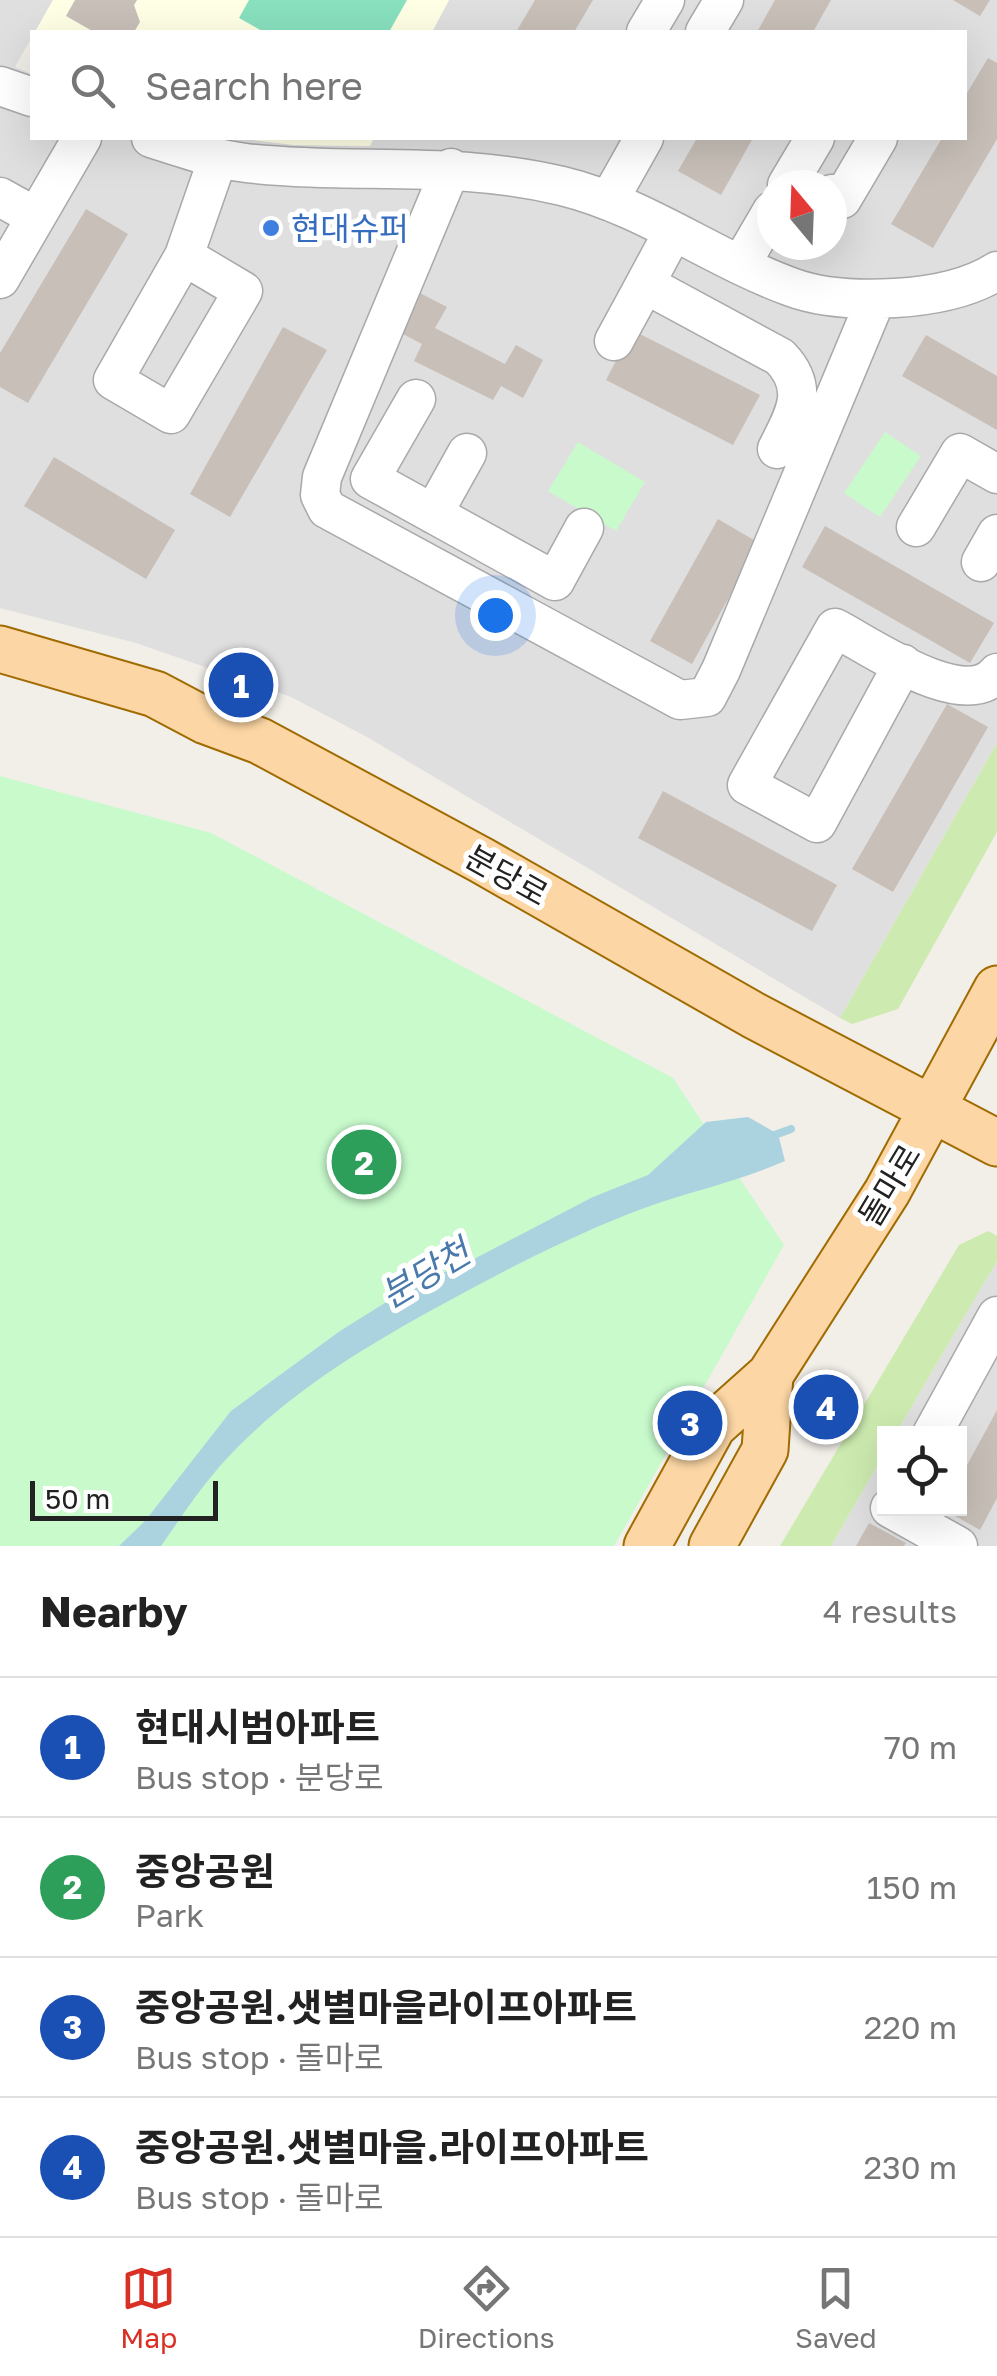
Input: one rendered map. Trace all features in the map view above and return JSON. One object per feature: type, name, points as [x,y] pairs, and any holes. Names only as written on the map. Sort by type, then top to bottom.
[{"type":"main road","name":"분당로","points":[[0,649],[154,694],[206,721],[260,741],[481,860],[754,1016],[997,1143]]},
{"type":"main road","name":"돌마로","points":[[646,1546],[713,1426],[770,1375],[887,1192],[997,989]]},
{"type":"main road","name":"돌마로","points":[[712,1546],[765,1450],[770,1375]]},
{"type":"lane","points":[[647,30],[665,0]]},
{"type":"lane","points":[[706,30],[724,0]]},
{"type":"lane","points":[[0,86],[30,97]]},
{"type":"lane","points":[[0,279],[81,140]]},
{"type":"lane","points":[[158,140],[246,163],[451,168],[517,177],[609,200],[792,288],[830,296],[924,296],[960,288],[997,272]]},
{"type":"lane","points":[[609,200],[643,140]]},
{"type":"lane","points":[[803,170],[814,140]]},
{"type":"lane","points":[[847,191],[877,140]]},
{"type":"lane","points":[[184,256],[218,158]]},
{"type":"lane","points":[[451,168],[322,477],[320,495],[326,509],[680,700],[707,698],[721,670],[876,299]]},
{"type":"lane","points":[[0,197],[36,217]]},
{"type":"lane","points":[[614,341],[673,232]]},
{"type":"lane","points":[[741,264],[757,237]]},
{"type":"lane","points":[[645,284],[780,357],[791,368],[796,382],[796,410],[777,449]]},
{"type":"lane","points":[[416,400],[370,479],[570,589],[584,528]]},
{"type":"lane","points":[[916,527],[960,453],[997,474]]},
{"type":"lane","points":[[433,514],[467,454]]},
{"type":"lane","points":[[903,664],[817,823],[748,786],[835,628],[940,682],[980,686],[997,673]]},
{"type":"lane","points":[[936,1426],[997,1316]]},
{"type":"lane","points":[[904,1516],[958,1546]]},
{"type":"shaded area","points":[[0,0],[53,0],[36,30],[30,30],[30,41],[15,67],[30,73],[30,140],[253,140],[369,146],[373,140],[967,140],[967,30],[433,30],[449,0],[997,0],[997,743],[840,1018],[367,737],[291,697],[136,643],[0,608]]},
{"type":"shaded area","points":[[53,0],[449,0],[433,30],[36,30]]},
{"type":"shaded area","points":[[253,140],[373,140],[370,146]]},
{"type":"shaded area","points":[[997,1261],[997,1546],[831,1546],[877,1466],[877,1516],[967,1516],[967,1426],[900,1426]]},
{"type":"green space","points":[[249,0],[407,0],[390,30],[260,30],[239,18]]},
{"type":"green space","points":[[885,432],[921,456],[880,517],[844,493]]},
{"type":"green space","points":[[578,442],[645,482],[616,531],[548,491]]},
{"type":"green space","points":[[997,743],[997,832],[898,1009],[852,1024],[840,1018]]},
{"type":"green space","points":[[0,776],[211,833],[673,1078],[784,1245],[614,1546],[0,1546]]},
{"type":"green space","points":[[988,1231],[997,1236],[997,1261],[900,1426],[877,1426],[877,1466],[831,1546],[780,1546],[959,1245]]},
{"type":"water","points":[[748,1117],[778,1134],[785,1161],[582,1234],[496,1275],[391,1333],[300,1393],[245,1440],[204,1485],[161,1546],[119,1546],[145,1521],[231,1411],[340,1331],[412,1286],[472,1260],[593,1197],[648,1175],[706,1122]]},
{"type":"building","points":[[75,0],[137,0],[134,5],[140,22],[135,30],[90,30],[66,16]]},
{"type":"building","points":[[535,0],[593,0],[575,30],[517,30]]},
{"type":"building","points":[[775,0],[831,0],[814,30],[758,30]]},
{"type":"building","points":[[953,0],[990,0],[980,16]]},
{"type":"building","points":[[988,58],[997,63],[997,139],[933,248],[891,224],[941,140],[967,140],[967,93]]},
{"type":"building","points":[[696,140],[752,140],[721,195],[678,171]]},
{"type":"building","points":[[86,209],[128,234],[28,403],[0,387],[0,353]]},
{"type":"building","points":[[420,293],[447,307],[435,328],[505,364],[516,345],[543,360],[523,398],[501,386],[493,400],[414,361],[422,344],[399,332]]},
{"type":"building","points":[[283,327],[327,350],[230,517],[190,494]]},
{"type":"building","points":[[632,330],[760,395],[733,445],[606,380]]},
{"type":"building","points":[[926,335],[997,376],[997,430],[902,376]]},
{"type":"building","points":[[54,457],[175,530],[146,579],[24,506]]},
{"type":"building","points":[[718,519],[759,543],[692,664],[650,641]]},
{"type":"building","points":[[825,526],[994,623],[970,663],[802,567]]},
{"type":"building","points":[[947,704],[988,727],[893,892],[852,869]]},
{"type":"building","points":[[663,791],[837,885],[812,931],[638,838]]},
{"type":"building","points":[[997,1410],[997,1498],[980,1530],[955,1516],[967,1516],[967,1465]]},
{"type":"building","points":[[869,1523],[906,1543],[856,1546]]},
{"type":"waterway","name":"분당천","points":[[772,1136],[791,1129]]},
{"type":"place","name":"현대슈퍼","points":[[271,228]]},
{"type":"place","name":"현대시범아파트","points":[[241,685]]},
{"type":"place","name":"중앙공원","points":[[364,1162]]},
{"type":"place","name":"중앙공원.샛별마을.라이프아파트","points":[[826,1407]]},
{"type":"place","name":"중앙공원.샛별마을라이프아파트","points":[[690,1423]]}]
